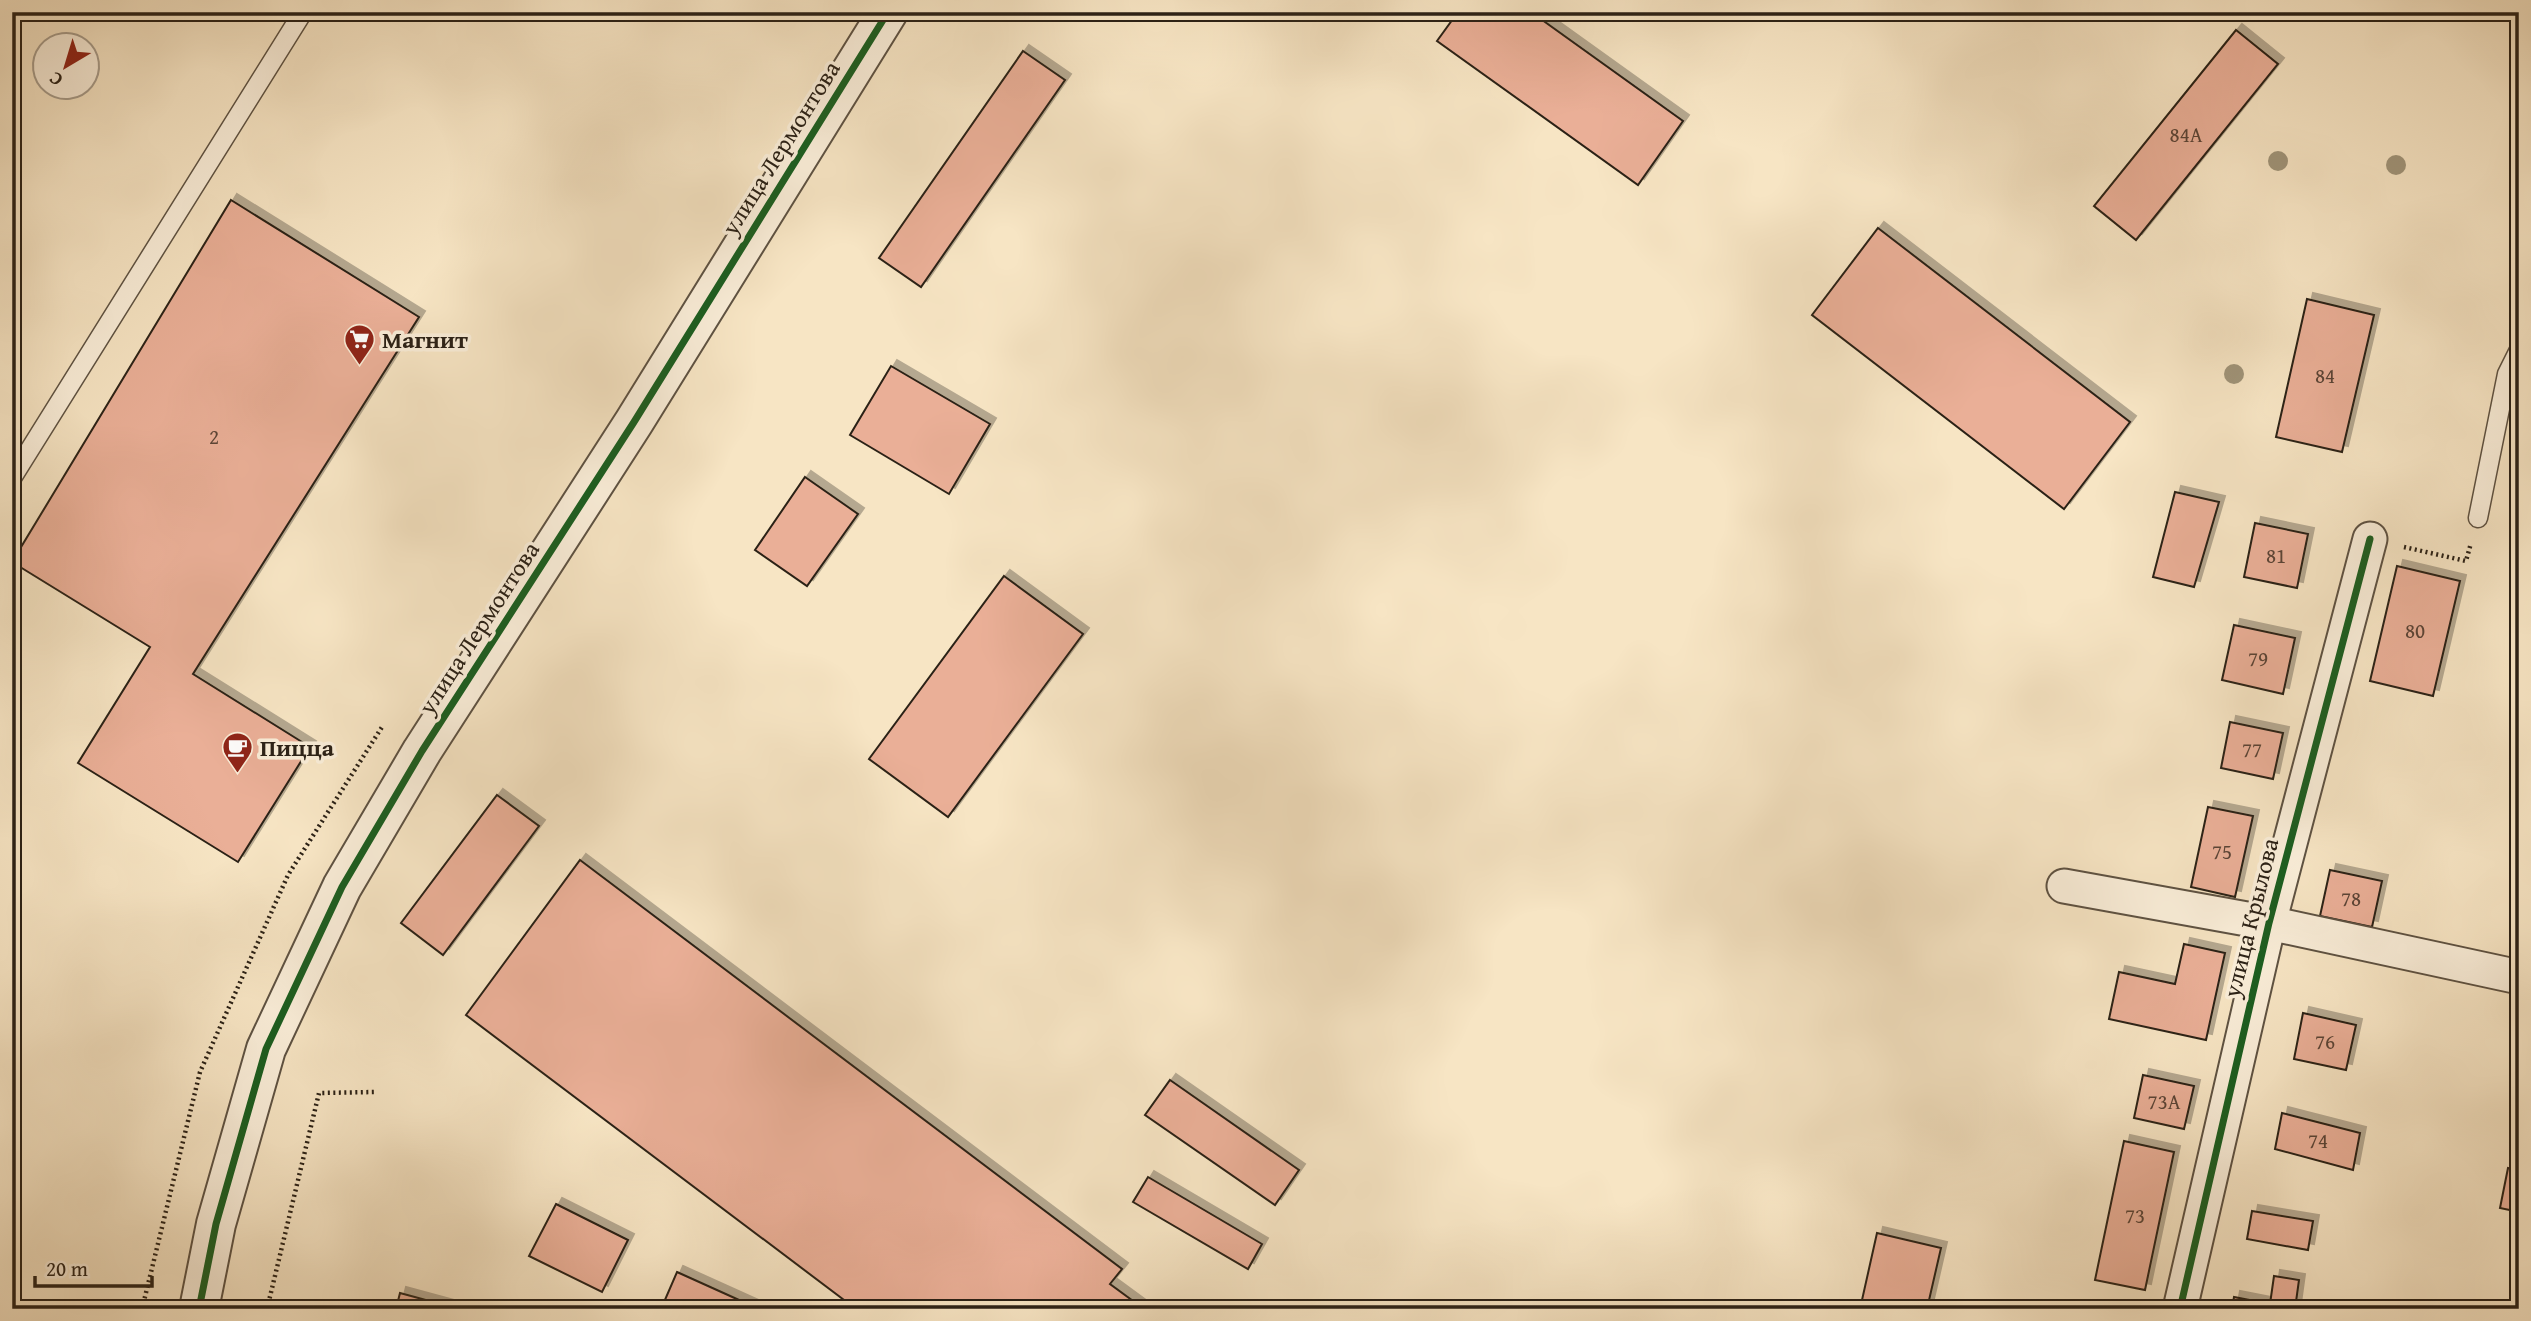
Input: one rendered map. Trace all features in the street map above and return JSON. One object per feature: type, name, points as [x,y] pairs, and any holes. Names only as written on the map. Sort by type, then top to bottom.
[{"type":"street","name":"улица Лермонтова","points":[[199,1309],[216,1224],[266,1048],[342,887],[422,751],[634,422],[888,12]]},
{"type":"street","name":"улица Крылова","points":[[2180,1309],[2269,923],[2370,539]]},
{"type":"street","points":[[2064,886],[2269,923],[2519,977]]},
{"type":"lane","points":[[12,478],[303,12]]},
{"type":"lane","points":[[2478,519],[2507,374],[2519,350]]},
{"type":"path","points":[[2370,539],[2466,561],[2478,519]]},
{"type":"path","points":[[267,1309],[319,1093],[375,1092]]},
{"type":"building","points":[[1458,12],[1531,12],[1683,121],[1638,185],[1437,41]]},
{"type":"building","points":[[2236,30],[2278,64],[2136,240],[2094,206]]},
{"type":"building","points":[[1023,51],[1065,80],[921,287],[879,258]]},
{"type":"building","points":[[231,200],[419,317],[193,674],[310,747],[238,862],[78,763],[150,647],[12,562]]},
{"type":"building","points":[[1878,228],[2130,422],[2064,509],[1812,315]]},
{"type":"building","points":[[2307,299],[2374,315],[2342,452],[2276,437]]},
{"type":"building","points":[[891,366],[990,424],[949,494],[850,435]]},
{"type":"building","points":[[805,477],[858,514],[807,586],[755,550]]},
{"type":"building","points":[[2175,492],[2219,502],[2194,587],[2153,577]]},
{"type":"building","points":[[2255,523],[2308,534],[2297,588],[2244,577]]},
{"type":"building","points":[[2397,566],[2460,581],[2433,696],[2370,681]]},
{"type":"building","points":[[1004,576],[1083,634],[948,817],[869,759]]},
{"type":"building","points":[[2234,625],[2295,638],[2283,694],[2222,680]]},
{"type":"building","points":[[2230,722],[2283,733],[2273,779],[2221,768]]},
{"type":"building","points":[[497,795],[539,826],[443,955],[401,923]]},
{"type":"building","points":[[2208,807],[2253,816],[2235,897],[2191,887]]},
{"type":"building","points":[[580,860],[1122,1269],[1110,1284],[1144,1309],[856,1309],[466,1015]]},
{"type":"building","points":[[2330,870],[2382,881],[2372,927],[2320,916]]},
{"type":"building","points":[[2184,944],[2225,953],[2206,1040],[2109,1019],[2119,972],[2175,984]]},
{"type":"building","points":[[2303,1013],[2356,1025],[2346,1070],[2294,1059]]},
{"type":"building","points":[[2143,1075],[2194,1086],[2184,1129],[2134,1118]]},
{"type":"building","points":[[1170,1080],[1299,1170],[1275,1205],[1145,1115]]},
{"type":"building","points":[[2282,1113],[2360,1133],[2353,1170],[2275,1149]]},
{"type":"building","points":[[2124,1141],[2174,1152],[2145,1290],[2095,1280]]},
{"type":"building","points":[[2508,1168],[2519,1170],[2519,1212],[2500,1208]]},
{"type":"building","points":[[1148,1177],[1262,1244],[1248,1269],[1133,1202]]},
{"type":"building","points":[[556,1204],[628,1240],[602,1292],[529,1256]]},
{"type":"building","points":[[2252,1211],[2313,1221],[2308,1250],[2247,1239]]},
{"type":"building","points":[[1877,1233],[1941,1248],[1927,1309],[1860,1309]]},
{"type":"building","points":[[677,1272],[759,1309],[661,1309]]},
{"type":"building","points":[[2274,1276],[2299,1280],[2295,1309],[2232,1309],[2234,1297],[2270,1304]]},
{"type":"building","points":[[400,1293],[459,1309],[396,1309]]},
{"type":"cycle path","points":[[199,1309],[216,1224],[266,1049],[342,887],[422,751],[634,422],[888,12]]},
{"type":"cycle path","points":[[2180,1309],[2269,923],[2370,539]]},
{"type":"place","name":"Магнит","points":[[359,367]]},
{"type":"place","name":"Пицца","points":[[237,775]]}]
